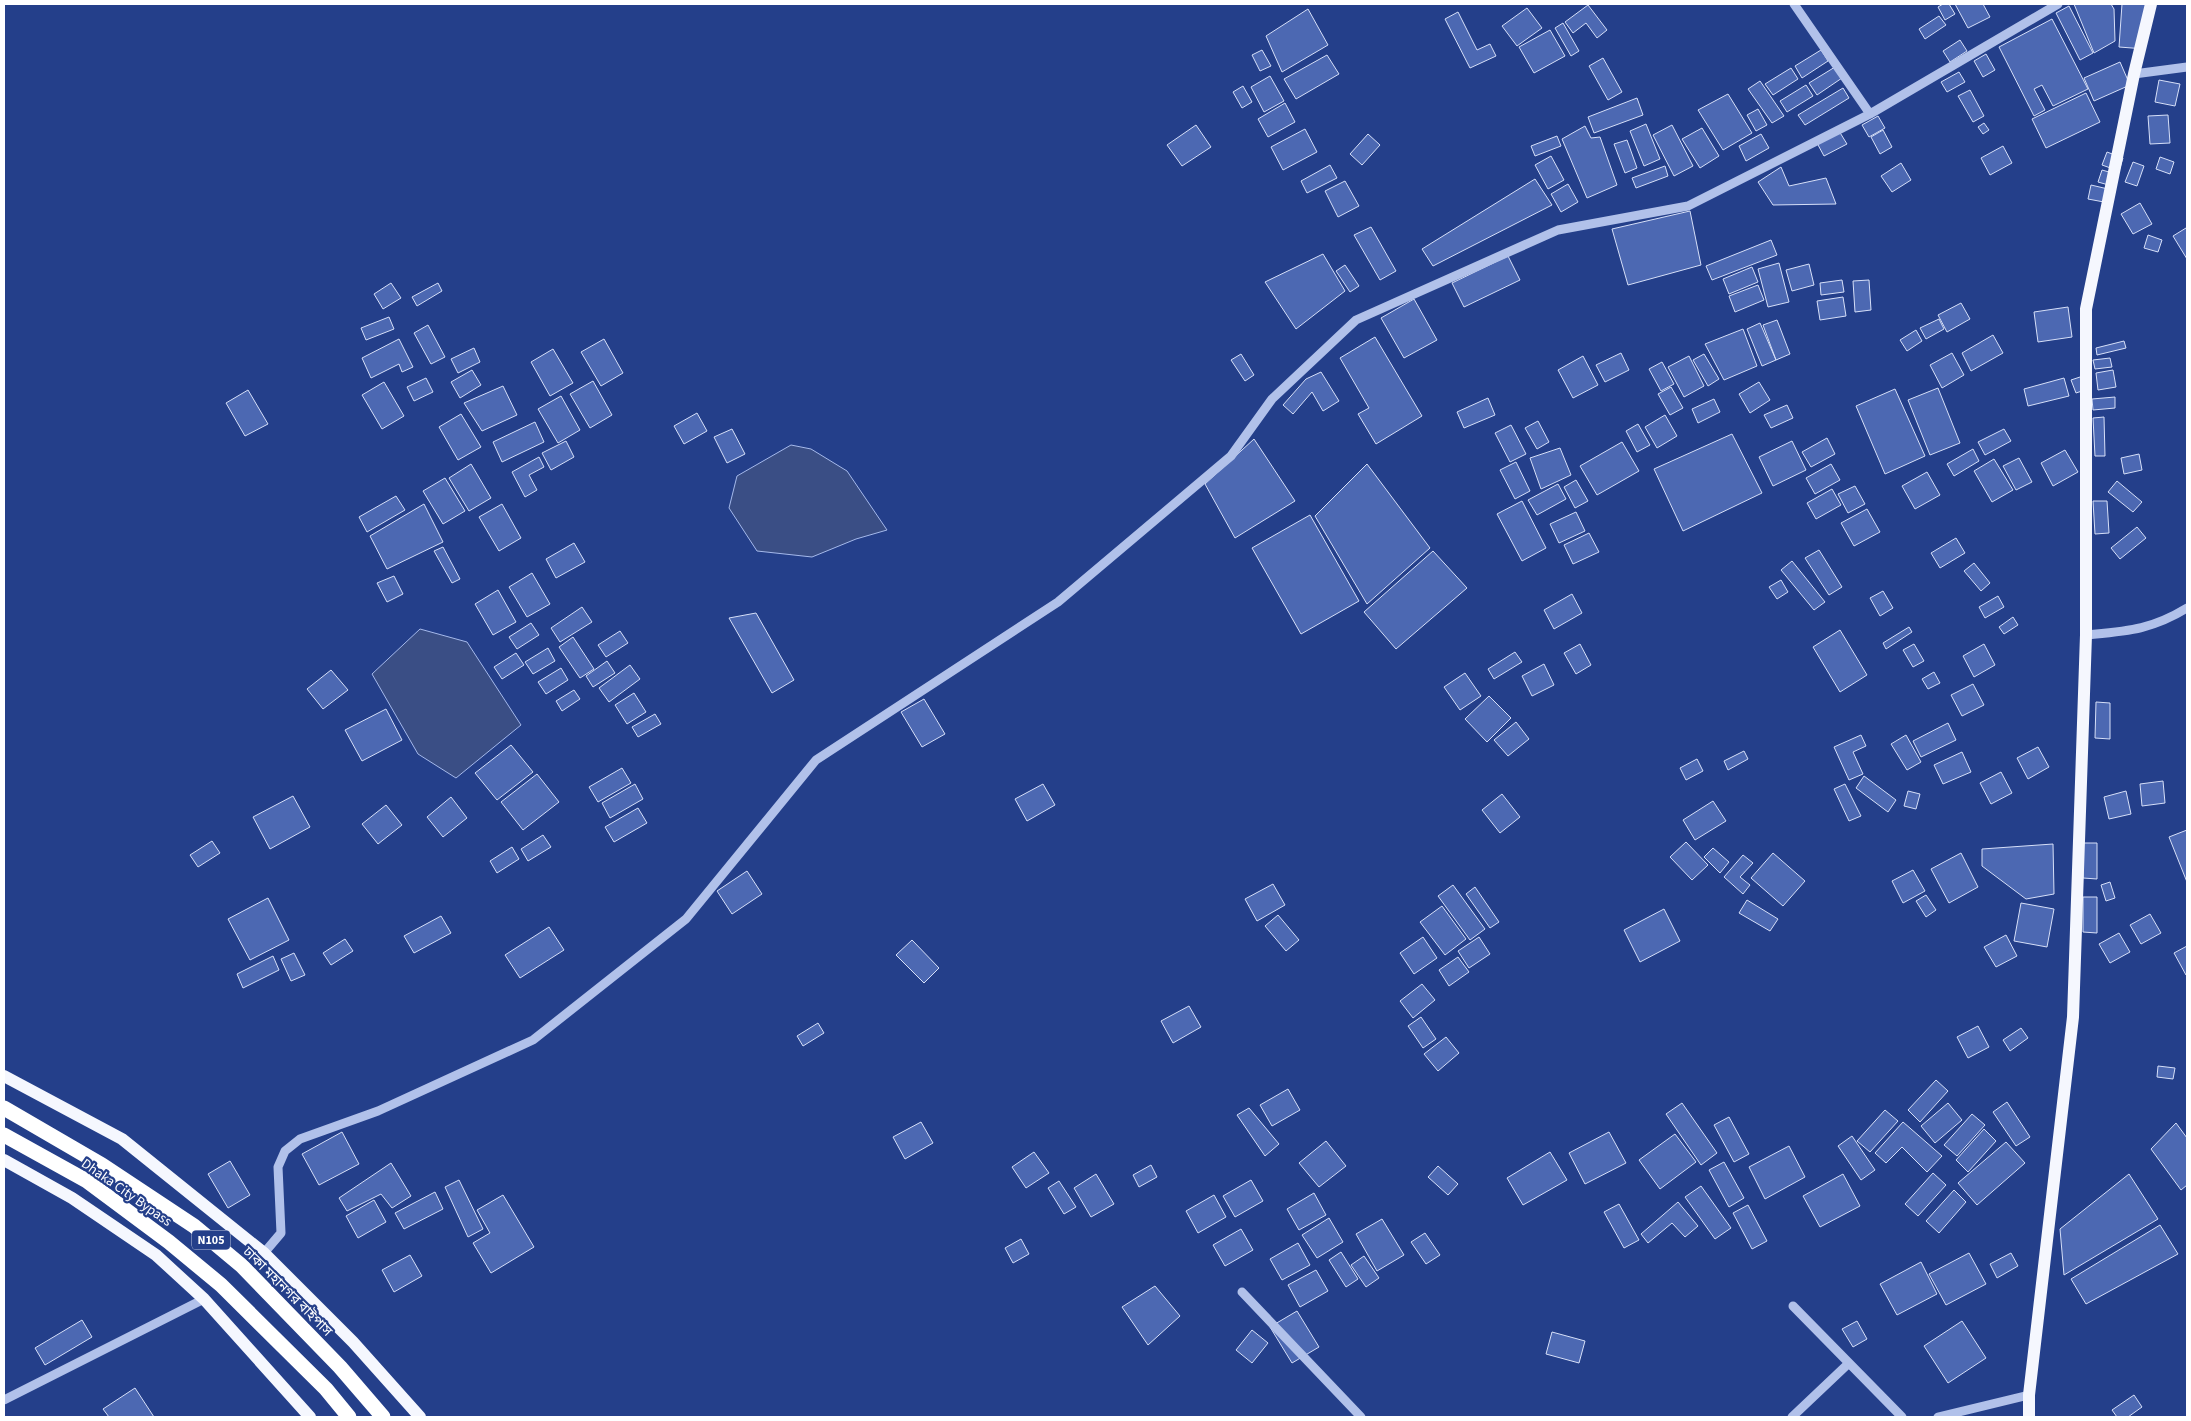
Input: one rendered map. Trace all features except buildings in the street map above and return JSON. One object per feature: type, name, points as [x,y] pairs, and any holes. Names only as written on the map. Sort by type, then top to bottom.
[{"type":"highway","name":"ঢাকা মহানগর বাইপাস","points":[[4,1108],[102,1165],[194,1226],[242,1266],[340,1367],[383,1417]]},
{"type":"highway","name":"Dhaka City Bypass","points":[[4,1136],[87,1181],[169,1242],[221,1285],[326,1389],[349,1417]]},
{"type":"main road","points":[[2029,1417],[2029,1395],[2073,1017],[2086,635],[2086,309],[2134,74],[2151,4]]},
{"type":"main road","points":[[4,1076],[122,1139],[264,1253],[353,1342],[420,1417]]},
{"type":"main road","points":[[4,1160],[72,1198],[156,1255],[204,1299],[310,1417]]},
{"type":"street","points":[[1794,4],[1870,114]]},
{"type":"street","points":[[264,1253],[281,1232],[278,1167],[285,1151],[300,1139],[378,1111],[533,1040],[686,919],[816,760],[1058,602],[1231,456],[1272,399],[1356,320],[1558,230],[1688,206],[1870,114],[2058,4]]},
{"type":"street","points":[[2134,74],[2187,67]]},
{"type":"street","points":[[2086,635],[2139,630],[2167,620],[2187,608]]},
{"type":"street","points":[[1242,1292],[1361,1417]]},
{"type":"street","points":[[4,1400],[204,1299]]},
{"type":"street","points":[[1793,1306],[1902,1417]]},
{"type":"street","points":[[1792,1417],[1849,1363]]},
{"type":"street","points":[[1938,1417],[2029,1395]]},
{"type":"water","points":[[791,445],[811,449],[847,471],[887,530],[856,539],[812,557],[757,551],[729,508],[737,476]]},
{"type":"water","points":[[420,629],[467,642],[521,725],[456,778],[418,754],[372,674]]}]
